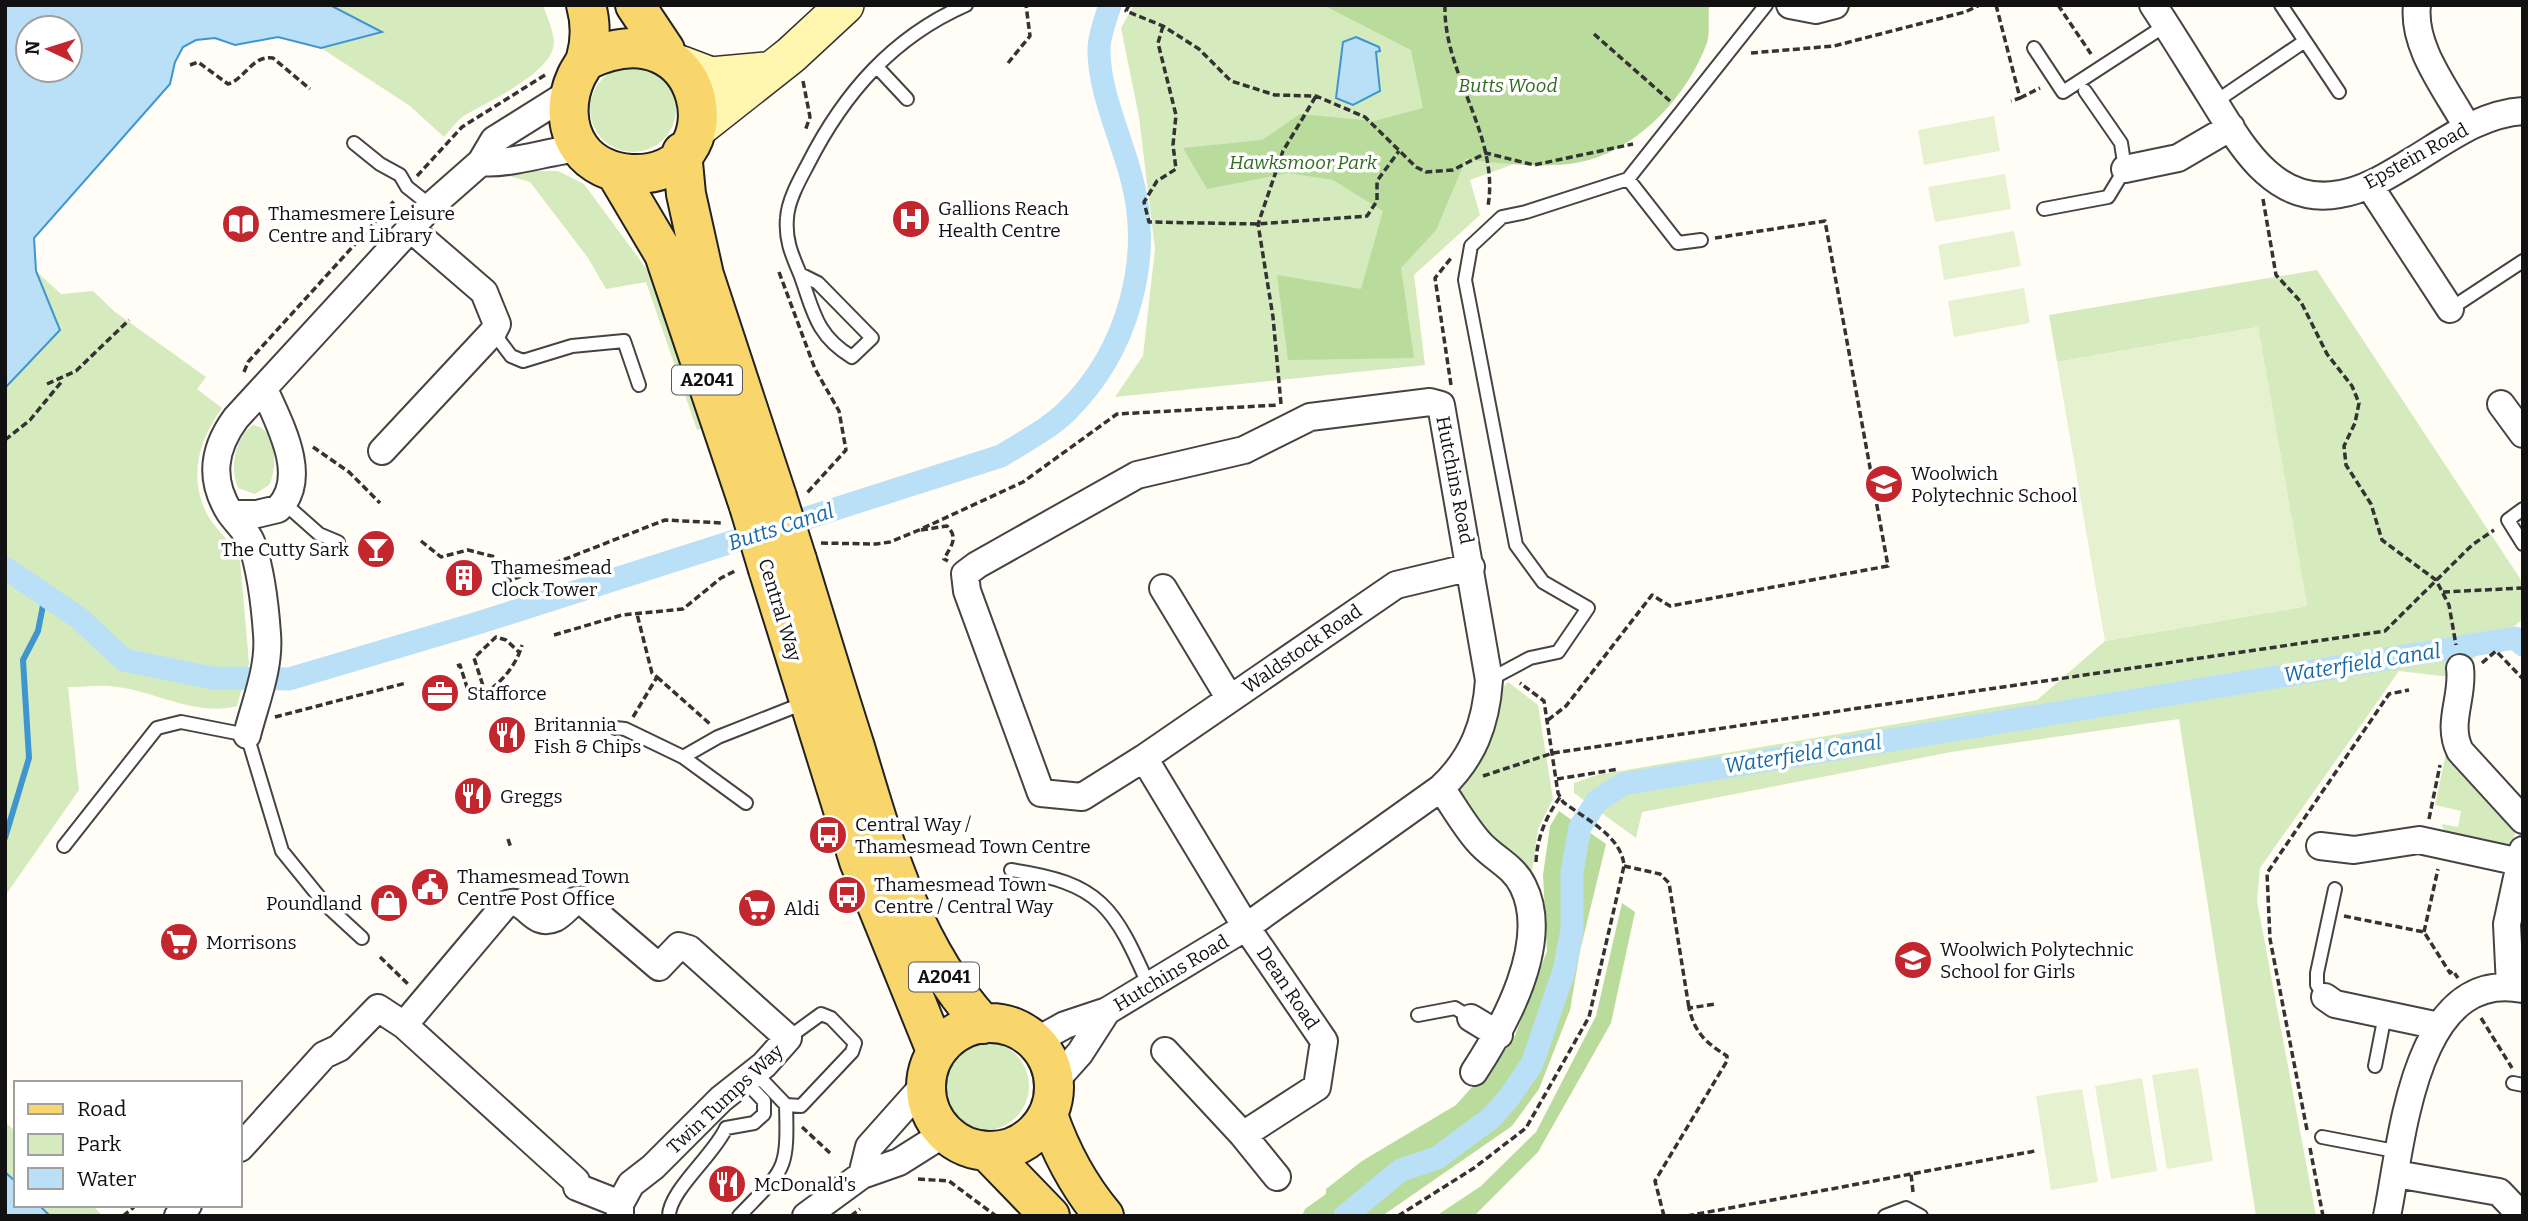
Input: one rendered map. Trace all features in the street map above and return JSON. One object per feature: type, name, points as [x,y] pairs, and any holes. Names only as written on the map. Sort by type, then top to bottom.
[{"type":"main road","points":[[580,148],[568,116],[590,34],[586,5]]},
{"type":"main road","name":"Central Way","points":[[635,5],[674,58],[691,75],[699,98],[689,141],[685,194],[779,560],[808,702],[931,1067]]},
{"type":"main road","points":[[577,77],[615,45],[643,43],[674,58]]},
{"type":"main road","points":[[616,173],[654,173],[689,141]]},
{"type":"main road","name":"Central Way","points":[[580,148],[606,170],[616,173],[663,254],[763,502]]},
{"type":"main road","name":"Central Way","points":[[779,560],[916,922],[939,969],[961,1000],[983,1024]]},
{"type":"main road","points":[[1051,1098],[1035,1133],[1009,1148],[987,1151],[959,1144],[945,1133],[932,1115],[931,1067],[966,1027],[983,1024],[1019,1028],[1036,1041],[1049,1059],[1051,1098],[1059,1149],[1086,1195],[1104,1216]]},
{"type":"main road","points":[[987,1151],[1050,1216]]},
{"type":"street","points":[[689,141],[766,71],[791,55],[845,5]]},
{"type":"street","points":[[1790,5],[1816,10],[1835,5]]},
{"type":"street","points":[[2417,5],[2415,20],[2420,40],[2468,127]]},
{"type":"street","name":"Epstein Road","points":[[2160,15],[2231,127],[2262,170],[2296,191],[2315,196],[2340,194],[2369,185],[2488,117],[2523,111]]},
{"type":"street","points":[[674,58],[711,76],[766,71]]},
{"type":"street","points":[[259,721],[267,652],[266,621],[251,541],[231,514],[219,490],[216,476],[218,450],[236,418],[431,206],[481,162],[494,140],[577,77]]},
{"type":"street","points":[[2125,169],[2178,158],[2231,127]]},
{"type":"street","points":[[481,162],[499,164],[546,152],[580,148]]},
{"type":"street","points":[[2369,185],[2451,309]]},
{"type":"street","points":[[382,452],[494,332],[496,316],[484,292],[411,229]]},
{"type":"street","points":[[231,514],[269,512],[284,503],[292,488],[291,461],[264,389]]},
{"type":"street","name":"Hutchins Road","points":[[971,569],[1137,475],[1244,450],[1310,417],[1430,402],[1441,405],[1444,416],[1489,680],[1488,704],[1477,741],[1466,761],[1441,788],[1246,927],[1107,1011],[1065,1025],[1036,1041]]},
{"type":"street","points":[[2501,404],[2523,434]]},
{"type":"street","name":"Waldstock Road","points":[[971,569],[967,591],[1041,793],[1082,797],[1144,758],[1396,585],[1471,567]]},
{"type":"street","points":[[1163,588],[1230,699]]},
{"type":"street","points":[[2461,674],[2453,725],[2454,739],[2460,751],[2523,820]]},
{"type":"street","points":[[1144,758],[1246,927]]},
{"type":"street","points":[[1441,788],[1477,841],[1516,876],[1524,887],[1530,908],[1531,928],[1527,957],[1517,992],[1499,1035],[1474,1072]]},
{"type":"street","points":[[2320,846],[2354,850],[2434,844],[2521,856],[2507,924],[2517,988],[2482,991],[2469,998],[2439,1026],[2427,1044],[2417,1070],[2387,1216]]},
{"type":"street","name":"Twin Tumps Way","points":[[242,1145],[324,1055],[339,1048],[371,1012],[378,1008],[404,1025],[576,1181],[577,1187],[620,1210],[631,1184],[788,1038],[689,949],[679,946],[674,949],[659,967],[587,903],[577,900],[558,917],[546,921],[539,920],[520,902],[505,905],[404,1025]]},
{"type":"street","name":"Dean Road","points":[[1243,1135],[1317,1087],[1324,1041],[1246,927]]},
{"type":"street","points":[[2325,997],[2335,1004],[2439,1026]]},
{"type":"street","name":"Hutchins Road","points":[[1051,1098],[1107,1011]]},
{"type":"street","points":[[1471,1018],[1499,1035]]},
{"type":"street","points":[[1165,1051],[1243,1135],[1277,1177]]},
{"type":"street","points":[[862,1175],[869,1147],[931,1067]]},
{"type":"street","points":[[806,1216],[862,1175],[899,1162],[945,1133]]},
{"type":"street","points":[[2398,1163],[2500,1192],[2522,1216]]},
{"type":"lane","points":[[800,274],[818,283],[873,338],[852,357],[818,327],[787,245],[787,216],[799,182],[849,95],[908,37],[934,19],[966,5]]},
{"type":"lane","points":[[1489,680],[1530,658],[1558,652],[1588,608],[1543,582],[1517,545],[1465,280],[1471,246],[1502,217],[1526,212],[1628,179],[1766,5]]},
{"type":"lane","points":[[2281,5],[2339,92]]},
{"type":"lane","points":[[2034,48],[2063,92],[2100,68],[2160,15]]},
{"type":"lane","points":[[2215,102],[2305,41]]},
{"type":"lane","points":[[878,68],[907,99]]},
{"type":"lane","points":[[2044,209],[2108,197],[2125,169],[2121,143],[2085,91]]},
{"type":"lane","points":[[354,143],[380,164],[400,175],[407,187],[431,206]]},
{"type":"lane","points":[[1628,179],[1678,243],[1701,240]]},
{"type":"lane","points":[[2451,309],[2523,261]]},
{"type":"lane","points":[[494,332],[511,356],[523,361],[572,346],[624,341],[639,385]]},
{"type":"lane","points":[[284,503],[319,534],[338,542]]},
{"type":"lane","points":[[2523,509],[2508,520],[2523,544]]},
{"type":"lane","points":[[683,757],[719,737],[808,702]]},
{"type":"lane","points":[[64,846],[157,728],[181,722],[259,721],[282,851],[325,904],[362,938]]},
{"type":"lane","points":[[620,728],[683,757],[746,803]]},
{"type":"lane","points":[[1011,870],[1045,875],[1095,896],[1117,919],[1149,986]]},
{"type":"lane","points":[[2325,997],[2317,985],[2317,972],[2335,889]]},
{"type":"lane","points":[[1418,1015],[1454,1008],[1471,1018]]},
{"type":"lane","points":[[747,1078],[764,1082],[786,1105],[801,1107],[852,1052],[855,1043],[831,1018],[821,1014],[788,1038]]},
{"type":"lane","points":[[2375,1066],[2385,1015]]},
{"type":"lane","points":[[669,1216],[674,1199],[718,1146],[726,1128],[754,1123],[764,1114],[764,1101],[747,1078]]},
{"type":"lane","points":[[743,1213],[784,1166],[787,1154],[786,1105]]},
{"type":"lane","points":[[2322,1136],[2398,1163]]},
{"type":"lane","points":[[1885,1216],[1899,1208],[1918,1214]]},
{"type":"path","points":[[1008,63],[1030,36],[1026,5]]},
{"type":"path","points":[[1129,5],[1126,11],[1163,26],[1199,49],[1231,81],[1275,94],[1315,96],[1365,117],[1416,167],[1426,172],[1453,170],[1486,153],[1534,165],[1616,150],[1667,131]]},
{"type":"path","points":[[1445,5],[1444,22],[1462,90],[1486,153],[1489,202],[1486,216]]},
{"type":"path","points":[[1727,55],[1834,46],[1965,12],[1980,5]]},
{"type":"path","points":[[1996,5],[2020,98]]},
{"type":"path","points":[[2058,5],[2100,68]]},
{"type":"path","points":[[1163,26],[1157,43],[1176,115],[1173,145],[1176,169],[1157,181],[1144,202],[1149,222],[1258,224],[1367,216],[1377,201],[1377,181],[1399,151]]},
{"type":"path","points":[[1594,34],[1682,111]]},
{"type":"path","points":[[190,65],[198,62],[204,65],[228,84],[237,81],[260,59],[272,58],[310,89]]},
{"type":"path","points":[[2011,101],[2055,80]]},
{"type":"path","points":[[1281,404],[1273,317],[1258,224],[1283,151],[1315,96]]},
{"type":"path","points":[[2255,192],[2263,199],[2276,275],[2301,302],[2327,354],[2352,386],[2359,403],[2355,423],[2344,446],[2346,465],[2371,504],[2382,540],[2437,580],[2449,605],[2461,674],[2496,651],[2523,679]]},
{"type":"path","points":[[1548,720],[1566,706],[1652,595],[1670,606],[1888,566],[1825,221],[1701,240]]},
{"type":"path","points":[[1448,369],[1435,278],[1460,247]]},
{"type":"path","points":[[5,440],[36,414],[64,379],[129,320]]},
{"type":"path","points":[[47,384],[64,379]]},
{"type":"path","points":[[554,635],[622,615],[683,609],[721,578],[779,560],[883,543],[919,530],[1023,482],[1117,414],[1294,403]]},
{"type":"path","points":[[308,444],[349,472],[380,503]]},
{"type":"path","points":[[1441,788],[1553,753],[2385,631],[2472,545],[2508,520]]},
{"type":"path","points":[[919,530],[947,526],[955,540],[944,559],[971,569]]},
{"type":"path","points":[[2443,592],[2523,587]]},
{"type":"path","points":[[637,614],[652,673],[706,718],[719,737]]},
{"type":"path","points":[[486,695],[474,658],[496,637],[506,640],[520,653]]},
{"type":"path","points":[[457,666],[460,666],[471,701],[486,695],[518,660],[522,645]]},
{"type":"path","points":[[620,728],[657,677]]},
{"type":"path","points":[[259,721],[406,683]]},
{"type":"path","points":[[2454,739],[2445,743],[2424,932],[2469,998],[2519,1084]]},
{"type":"path","points":[[1398,1216],[1474,1168],[1526,1128],[1589,1017],[1624,866],[1621,848],[1563,802],[1553,753]]},
{"type":"path","points":[[1557,779],[1619,769]]},
{"type":"path","points":[[1516,876],[1536,875],[1540,835],[1547,815],[1560,797]]},
{"type":"path","points":[[508,839],[511,848]]},
{"type":"path","points":[[1624,866],[1660,874],[1669,883],[1693,1029],[1704,1041],[1727,1056],[1727,1061],[1656,1181],[1664,1216]]},
{"type":"path","points":[[2330,914],[2424,932]]},
{"type":"path","points":[[380,957],[416,991]]},
{"type":"path","points":[[1689,1008],[1716,1004]]},
{"type":"path","points":[[795,1129],[795,1125],[801,1126],[830,1153]]},
{"type":"path","points":[[1687,1216],[2035,1151]]},
{"type":"path","points":[[1911,1174],[1918,1214]]},
{"type":"path","points":[[914,1179],[948,1181],[996,1216]]},
{"type":"path","points":[[123,1216],[134,1208]]},
{"type":"green space","points":[[330,5],[543,5],[554,42],[551,53],[532,75],[464,116],[444,137],[410,106],[321,48],[382,32]]},
{"type":"green space","name":"Hawksmoor Park","points":[[1134,5],[1680,5],[1589,137],[1470,180],[1480,215],[1414,275],[1425,365],[1115,397],[1143,356],[1155,249],[1139,117],[1121,28]]},
{"type":"green space","name":"Butts Wood","points":[[1323,5],[1709,5],[1708,34],[1699,62],[1688,81],[1661,115],[1645,130],[1609,153],[1560,165],[1466,159],[1436,230],[1401,268],[1414,358],[1288,360],[1277,275],[1361,289],[1383,211],[1333,180],[1288,173],[1207,189],[1183,148],[1262,140],[1300,114],[1374,121],[1423,108],[1411,50]]},
{"type":"green space","points":[[625,66],[641,66],[664,78],[673,92],[676,109],[673,126],[664,140],[641,152],[625,152],[609,145],[597,133],[590,117],[590,101],[597,85],[609,73]]},
{"type":"green space","points":[[1994,116],[2000,151],[1924,165],[1918,130]]},
{"type":"green space","points":[[558,171],[584,184],[654,279],[703,428],[697,430],[646,282],[606,289],[588,258],[530,182],[505,175]]},
{"type":"green space","points":[[2005,174],[2011,209],[1935,222],[1928,187]]},
{"type":"green space","points":[[2014,231],[2021,266],[1944,280],[1938,245]]},
{"type":"green space","points":[[2317,270],[2523,583],[2523,619],[2450,677],[2399,671],[2260,868],[2257,901],[2316,1216],[2256,1216],[2179,719],[1951,752],[1642,812],[1636,838],[1574,793],[1574,783],[1597,775],[2037,700],[2105,641],[2307,606],[2258,327],[2057,362],[2049,315]]},
{"type":"green space","points":[[36,271],[61,294],[93,291],[115,312],[206,377],[197,389],[222,408],[202,447],[197,474],[198,488],[208,516],[240,560],[249,663],[237,706],[222,709],[192,706],[112,686],[68,687],[79,790],[5,896],[5,388],[60,329]]},
{"type":"green space","points":[[2024,288],[2030,323],[1954,337],[1948,301]]},
{"type":"green space","points":[[2258,327],[2307,606],[2105,641],[2057,362]]},
{"type":"green space","points":[[253,425],[267,433],[274,459],[269,485],[255,494],[238,488],[234,472],[238,445]]},
{"type":"green space","points":[[1508,682],[1538,705],[1553,799],[1538,829],[1532,873],[1526,872],[1487,839],[1459,791],[1499,691]]},
{"type":"green space","points":[[2448,744],[2454,756],[2452,762],[2504,818],[2517,828],[2512,843],[2505,848],[2487,843],[2487,840],[2454,833],[2445,836],[2442,824],[2458,827],[2461,811],[2435,805]]},
{"type":"green space","points":[[1559,811],[1606,844],[1580,951],[1570,1010],[1539,1089],[1512,1126],[1382,1216],[1302,1216],[1305,1209],[1326,1194],[1326,1189],[1362,1161],[1456,1105],[1513,1041],[1547,951],[1543,875],[1550,826]]},
{"type":"green space","points":[[1622,903],[1635,912],[1611,1023],[1538,1152],[1474,1216],[1436,1216],[1481,1186],[1536,1132],[1596,1016]]},
{"type":"green space","points":[[985,1042],[1010,1049],[1022,1061],[1029,1086],[1022,1111],[1010,1123],[985,1130],[960,1123],[948,1111],[941,1086],[948,1061],[960,1049]]},
{"type":"green space","points":[[2198,1068],[2213,1161],[2167,1169],[2152,1075]]},
{"type":"green space","points":[[2142,1078],[2157,1171],[2111,1179],[2095,1086]]},
{"type":"green space","points":[[2082,1089],[2098,1182],[2051,1190],[2036,1096]]},
{"type":"green space","points":[[5,1122],[14,1130],[14,1207],[94,1207],[103,1216],[5,1216]]},
{"type":"water","points":[[5,5],[330,5],[382,32],[321,48],[278,37],[235,45],[215,38],[196,40],[183,47],[175,62],[170,84],[34,238],[36,271],[60,330],[5,388]]},
{"type":"water","points":[[1356,37],[1379,47],[1380,51],[1376,52],[1380,91],[1353,105],[1336,98],[1343,42]]},
{"type":"water","points":[[5,1172],[14,1180],[14,1207],[41,1207],[50,1216],[5,1216]]},
{"type":"waterway","name":"Butts Canal","points":[[5,568],[79,618],[124,660],[212,678],[289,679],[478,623],[1001,456],[1052,424],[1088,387],[1106,360],[1131,302],[1137,271],[1137,207],[1131,176],[1106,96],[1100,63],[1099,47],[1110,5]]},
{"type":"waterway","points":[[5,838],[29,758],[23,660],[38,631],[45,595]]},
{"type":"waterway","name":"Waterfield Canal","points":[[1345,1216],[1401,1170],[1437,1158],[1491,1118],[1532,1064],[1564,971],[1572,930],[1572,872],[1580,827],[1597,801],[1623,784],[2515,638],[2523,645]]},
{"type":"place","name":"Gallions Reach Health Centre","points":[[911,219]]},
{"type":"place","name":"Thamesmere Leisure Centre and Library","points":[[241,224]]},
{"type":"place","name":"Woolwich Polytechnic School","points":[[1884,484]]},
{"type":"place","name":"The Cutty Sark","points":[[376,549]]},
{"type":"place","name":"Thamesmead Clock Tower","points":[[464,578]]},
{"type":"place","name":"Stafforce","points":[[440,693]]},
{"type":"place","name":"Britannia Fish & Chips","points":[[507,735]]},
{"type":"place","name":"Greggs","points":[[473,796]]},
{"type":"place","name":"Central Way / Thamesmead Town Centre","points":[[828,835]]},
{"type":"place","name":"Thamesmead Town Centre Post Office","points":[[430,887]]},
{"type":"place","name":"Thamesmead Town Centre / Central Way","points":[[847,895]]},
{"type":"place","name":"Poundland","points":[[389,903]]},
{"type":"place","name":"Aldi","points":[[757,908]]},
{"type":"place","name":"Morrisons","points":[[179,942]]},
{"type":"place","name":"Woolwich Polytechnic School for Girls","points":[[1913,960]]},
{"type":"place","name":"McDonald's","points":[[727,1184]]}]
